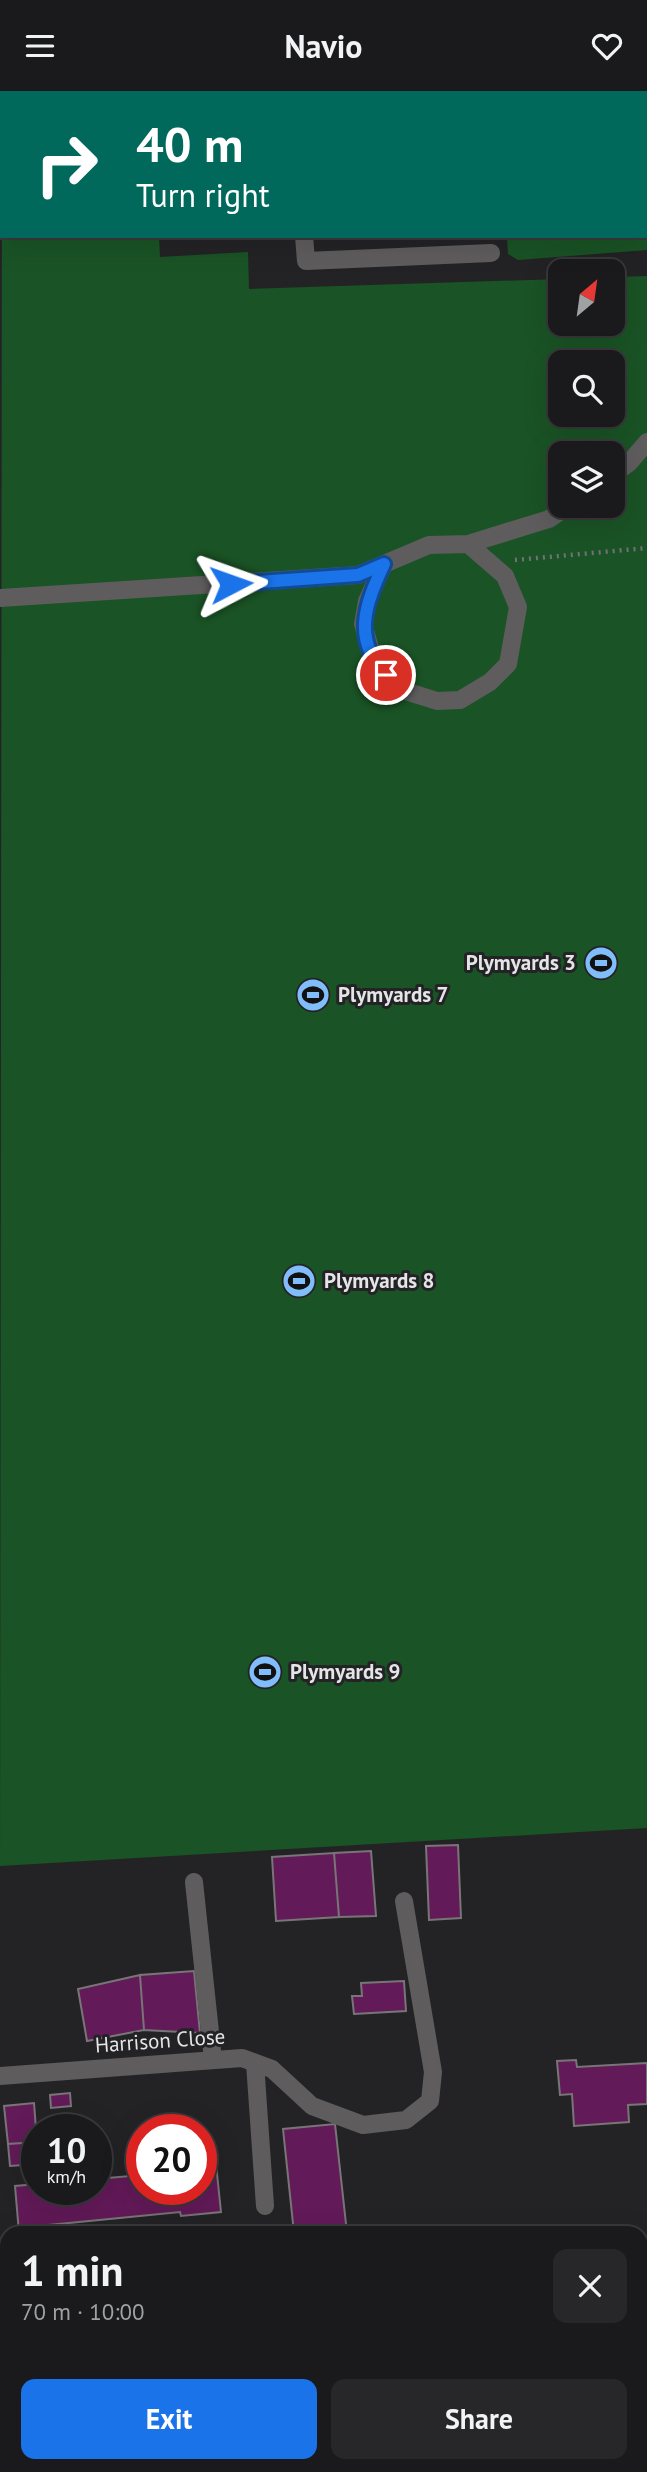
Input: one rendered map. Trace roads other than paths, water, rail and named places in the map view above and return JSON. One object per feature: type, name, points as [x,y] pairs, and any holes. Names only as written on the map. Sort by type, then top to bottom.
[{"type":"street","points":[[304,238],[306,261],[491,253]]},
{"type":"street","points":[[625,466],[647,442]]},
{"type":"street","points":[[0,599],[358,575],[429,545],[468,544],[550,518]]},
{"type":"street","points":[[384,564],[367,601],[363,624],[374,662],[399,689],[437,701],[460,700],[490,682],[508,664],[518,607],[505,576],[468,544]]},
{"type":"street","points":[[194,1882],[213,2060]]},
{"type":"street","name":"Harrison Close","points":[[0,2076],[242,2058],[272,2069],[312,2105],[363,2125],[406,2120],[430,2101],[433,2072],[404,1901]]},
{"type":"street","points":[[255,2063],[265,2206]]},
{"type":"place","name":"Plymyards 3","points":[[601,963]]},
{"type":"place","name":"Plymyards 7","points":[[313,995]]},
{"type":"place","name":"Plymyards 8","points":[[299,1281]]},
{"type":"place","name":"Plymyards 9","points":[[265,1672]]}]
